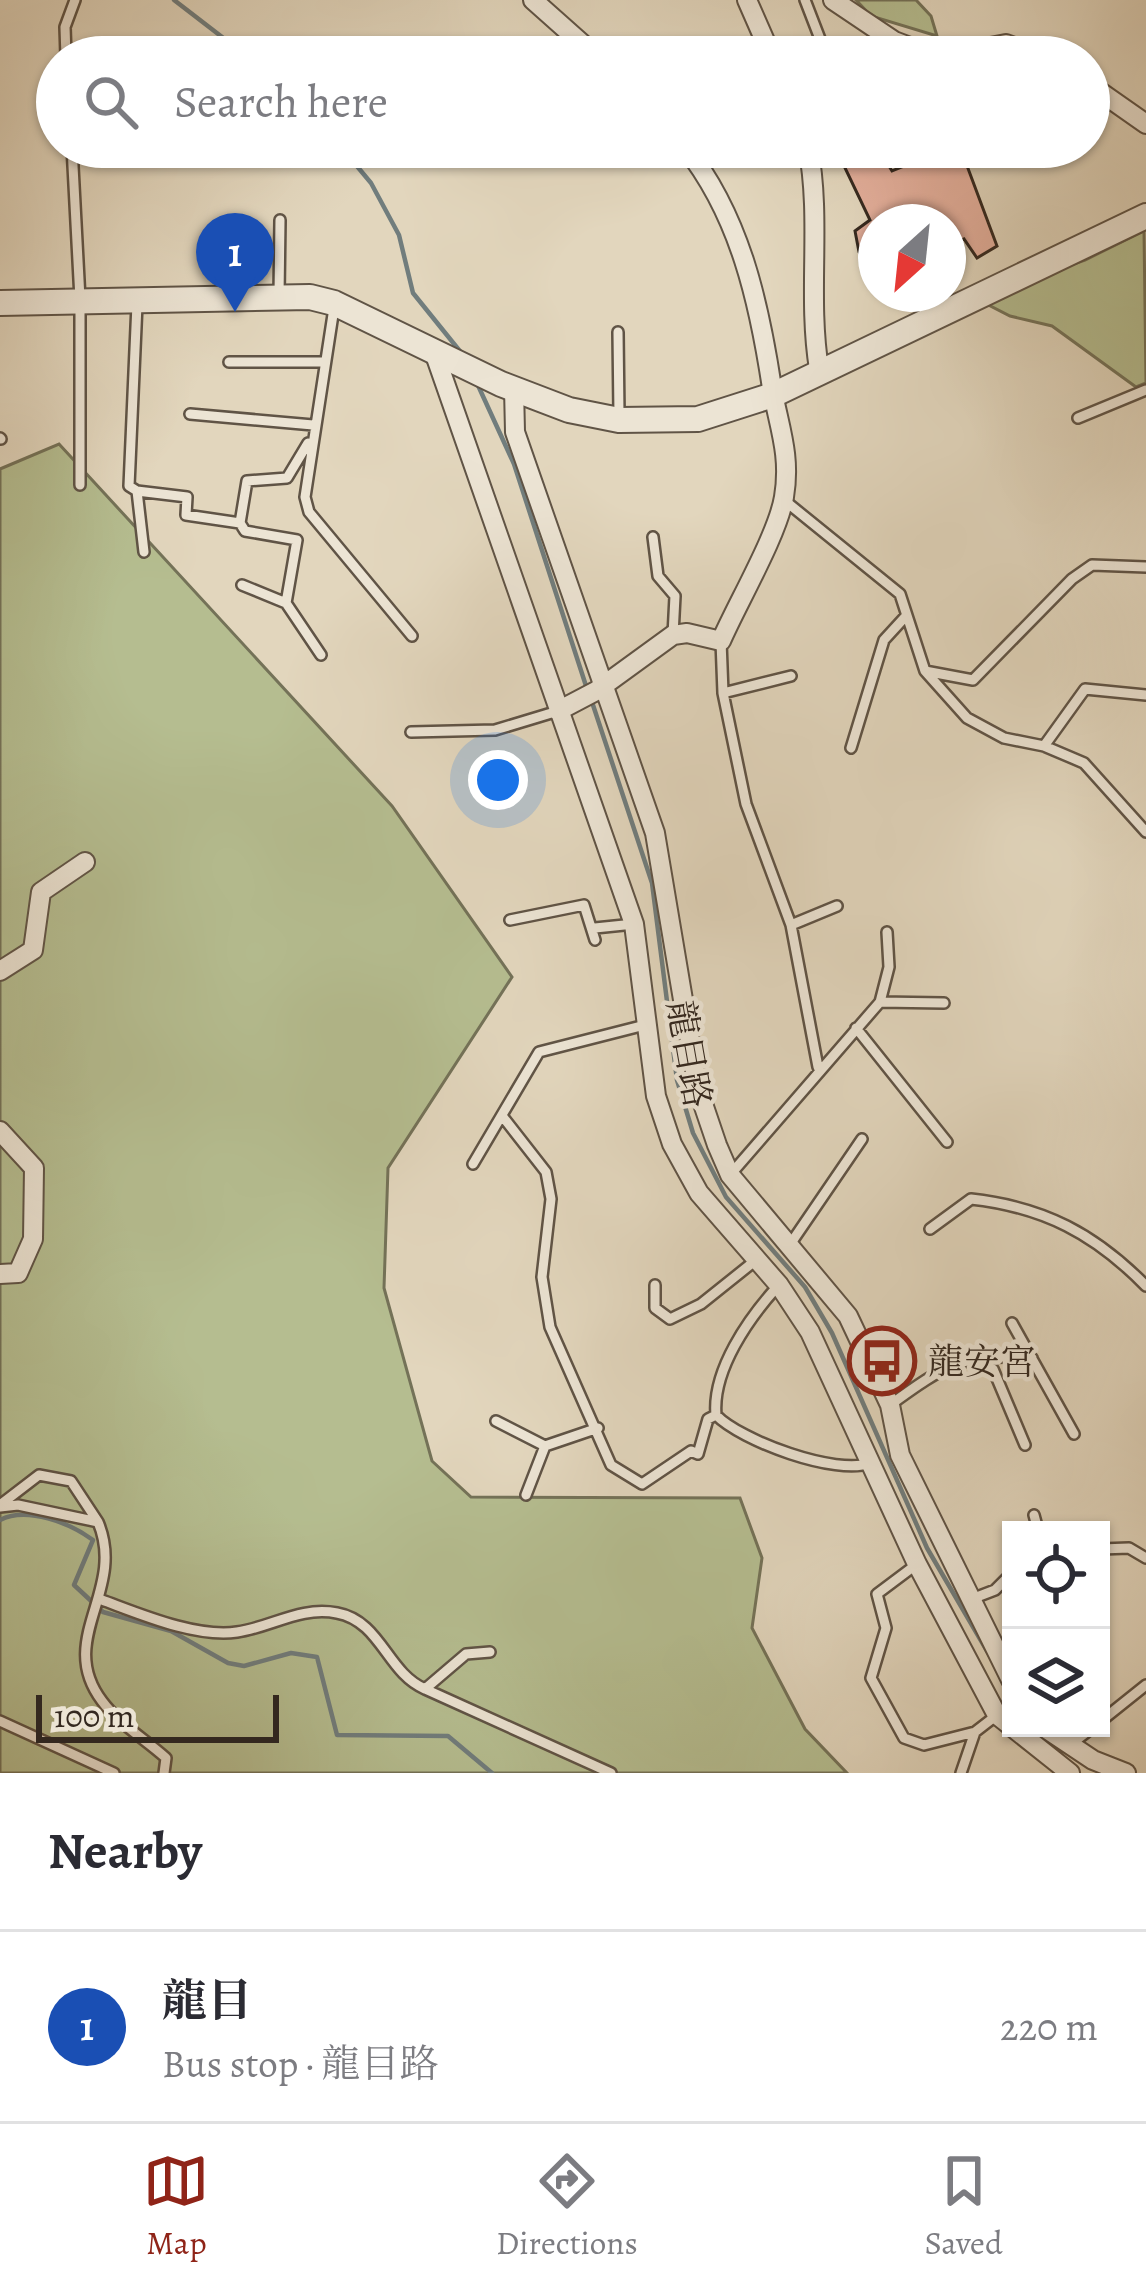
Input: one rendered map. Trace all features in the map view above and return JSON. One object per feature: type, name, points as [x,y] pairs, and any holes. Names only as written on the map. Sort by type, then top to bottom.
[{"type":"street","points":[[533,0],[573,36]]},
{"type":"street","points":[[747,0],[763,36]]},
{"type":"street","points":[[833,0],[887,36]]},
{"type":"street","points":[[1110,99],[1146,124]]},
{"type":"street","points":[[565,708],[673,635],[687,633],[721,641],[784,500],[785,434],[759,313],[730,214],[699,168]]},
{"type":"street","points":[[812,168],[810,317],[819,369]]},
{"type":"street","points":[[0,303],[279,296],[334,303],[569,410],[619,420],[698,419],[773,395],[1146,216]]},
{"type":"street","name":"龍目路","points":[[434,349],[640,923],[645,1025],[661,1112],[782,1267],[839,1381],[870,1463],[917,1564],[1002,1709]]},
{"type":"street","name":"龍目路","points":[[508,386],[515,432],[600,687],[650,815],[715,1184],[756,1260],[782,1267],[838,1301],[890,1405],[900,1455],[1002,1663]]},
{"type":"street","points":[[0,971],[33,950],[41,892],[86,862]]},
{"type":"street","points":[[640,923],[671,923]]},
{"type":"street","points":[[0,1131],[34,1168],[33,1239],[19,1274],[0,1274]]},
{"type":"street","points":[[839,1381],[870,1366]]},
{"type":"street","name":"龍目路","points":[[1031,1737],[1070,1773]]},
{"type":"street","points":[[1058,1737],[1126,1773]]},
{"type":"lane","points":[[65,36],[75,0]]},
{"type":"lane","points":[[806,0],[819,36]]},
{"type":"lane","points":[[73,168],[80,299],[80,485]]},
{"type":"lane","points":[[279,296],[280,220]]},
{"type":"lane","points":[[137,298],[129,486],[136,491],[188,497],[186,515],[240,523]]},
{"type":"lane","points":[[334,303],[303,485],[309,512],[412,636]]},
{"type":"lane","points":[[618,332],[619,420]]},
{"type":"lane","points":[[229,362],[325,362]]},
{"type":"lane","points":[[1078,418],[1146,390]]},
{"type":"lane","points":[[190,414],[314,425]]},
{"type":"lane","points":[[286,603],[297,540],[245,531],[240,523],[248,481],[287,478],[311,439]]},
{"type":"lane","points":[[136,491],[144,551]]},
{"type":"lane","points":[[784,500],[900,594],[925,671],[967,718],[1004,738],[1044,746],[1084,763],[1146,832]]},
{"type":"lane","points":[[653,537],[658,576],[676,596],[673,635]]},
{"type":"lane","points":[[925,671],[973,680],[1082,572],[1093,565],[1146,567]]},
{"type":"lane","points":[[242,585],[286,603],[321,655]]},
{"type":"lane","points":[[850,748],[884,640],[906,616]]},
{"type":"lane","points":[[721,641],[723,693],[746,804],[791,925],[818,1067]]},
{"type":"lane","points":[[723,693],[791,676]]},
{"type":"lane","points":[[1044,746],[1085,689],[1146,695]]},
{"type":"lane","points":[[411,732],[495,730],[565,708]]},
{"type":"lane","points":[[510,920],[584,905],[595,934],[640,923]]},
{"type":"lane","points":[[791,925],[837,906]]},
{"type":"lane","points":[[887,932],[889,968],[880,1002],[944,1003]]},
{"type":"lane","name":"龍目路","points":[[715,1184],[880,1002]]},
{"type":"lane","points":[[473,1164],[539,1052],[645,1025]]},
{"type":"lane","points":[[856,1028],[946,1142]]},
{"type":"lane","points":[[503,1118],[546,1172],[551,1199],[542,1300],[611,1465],[642,1484],[691,1451],[698,1454],[708,1419],[716,1415]]},
{"type":"lane","points":[[716,1415],[718,1392],[742,1331],[862,1139]]},
{"type":"lane","points":[[931,1228],[971,1199],[1026,1205],[1111,1251],[1146,1286]]},
{"type":"lane","points":[[656,1285],[655,1308],[670,1318],[687,1313],[756,1260]]},
{"type":"lane","points":[[1012,1323],[1074,1434]]},
{"type":"lane","points":[[890,1405],[946,1364],[968,1357],[1032,1358]]},
{"type":"lane","points":[[968,1357],[993,1370],[1024,1445]]},
{"type":"lane","points":[[716,1415],[763,1444],[854,1468],[870,1463]]},
{"type":"lane","points":[[496,1421],[545,1446],[598,1428]]},
{"type":"lane","points":[[526,1495],[545,1446]]},
{"type":"lane","points":[[0,1506],[39,1475],[71,1481],[98,1522],[106,1540],[102,1600],[88,1628],[83,1659],[102,1701],[166,1758],[164,1773]]},
{"type":"lane","points":[[0,1506],[17,1505],[98,1522]]},
{"type":"lane","points":[[1034,1515],[1035,1521]]},
{"type":"lane","points":[[1110,1549],[1129,1548],[1146,1558]]},
{"type":"lane","points":[[917,1564],[877,1594],[886,1628],[871,1678],[885,1712],[904,1738],[924,1744],[975,1732],[1002,1712]]},
{"type":"lane","points":[[969,1600],[1002,1582]]},
{"type":"lane","points":[[102,1600],[199,1628],[235,1633],[301,1612],[338,1613],[362,1622],[406,1681],[611,1773]]},
{"type":"lane","points":[[425,1689],[466,1654],[490,1652]]},
{"type":"lane","points":[[1110,1713],[1146,1684]]},
{"type":"lane","points":[[0,1721],[114,1773]]},
{"type":"lane","points":[[961,1773],[975,1732]]},
{"type":"lane","points":[[1070,1745],[1080,1737]]},
{"type":"green space","points":[[856,0],[916,0],[931,16],[937,36],[871,16]]},
{"type":"green space","points":[[1144,231],[1146,383],[1136,387],[1052,326],[1010,316],[975,298],[1085,260]]},
{"type":"green space","points":[[59,444],[392,806],[512,977],[388,1168],[384,1288],[432,1461],[471,1497],[740,1498],[762,1558],[752,1628],[805,1729],[847,1773],[0,1773],[0,469]]},
{"type":"building","points":[[845,168],[968,168],[997,246],[977,258],[966,242],[966,204],[862,204]]},
{"type":"waterway","points":[[174,0],[221,36]]},
{"type":"waterway","points":[[358,168],[399,235],[413,293],[463,355]]},
{"type":"waterway","points":[[476,381],[514,464],[588,692]]},
{"type":"waterway","points":[[592,702],[652,883],[677,1080],[693,1133],[726,1197],[805,1287],[832,1333],[927,1548],[990,1656]]},
{"type":"waterway","points":[[0,1520],[23,1515],[48,1518],[93,1540],[74,1585],[103,1612],[171,1631],[228,1663],[244,1666],[291,1653],[317,1657],[337,1735],[448,1736],[492,1773]]},
{"type":"place","name":"龍目","points":[[235,312]]},
{"type":"place","name":"龍安宮","points":[[882,1361]]}]
